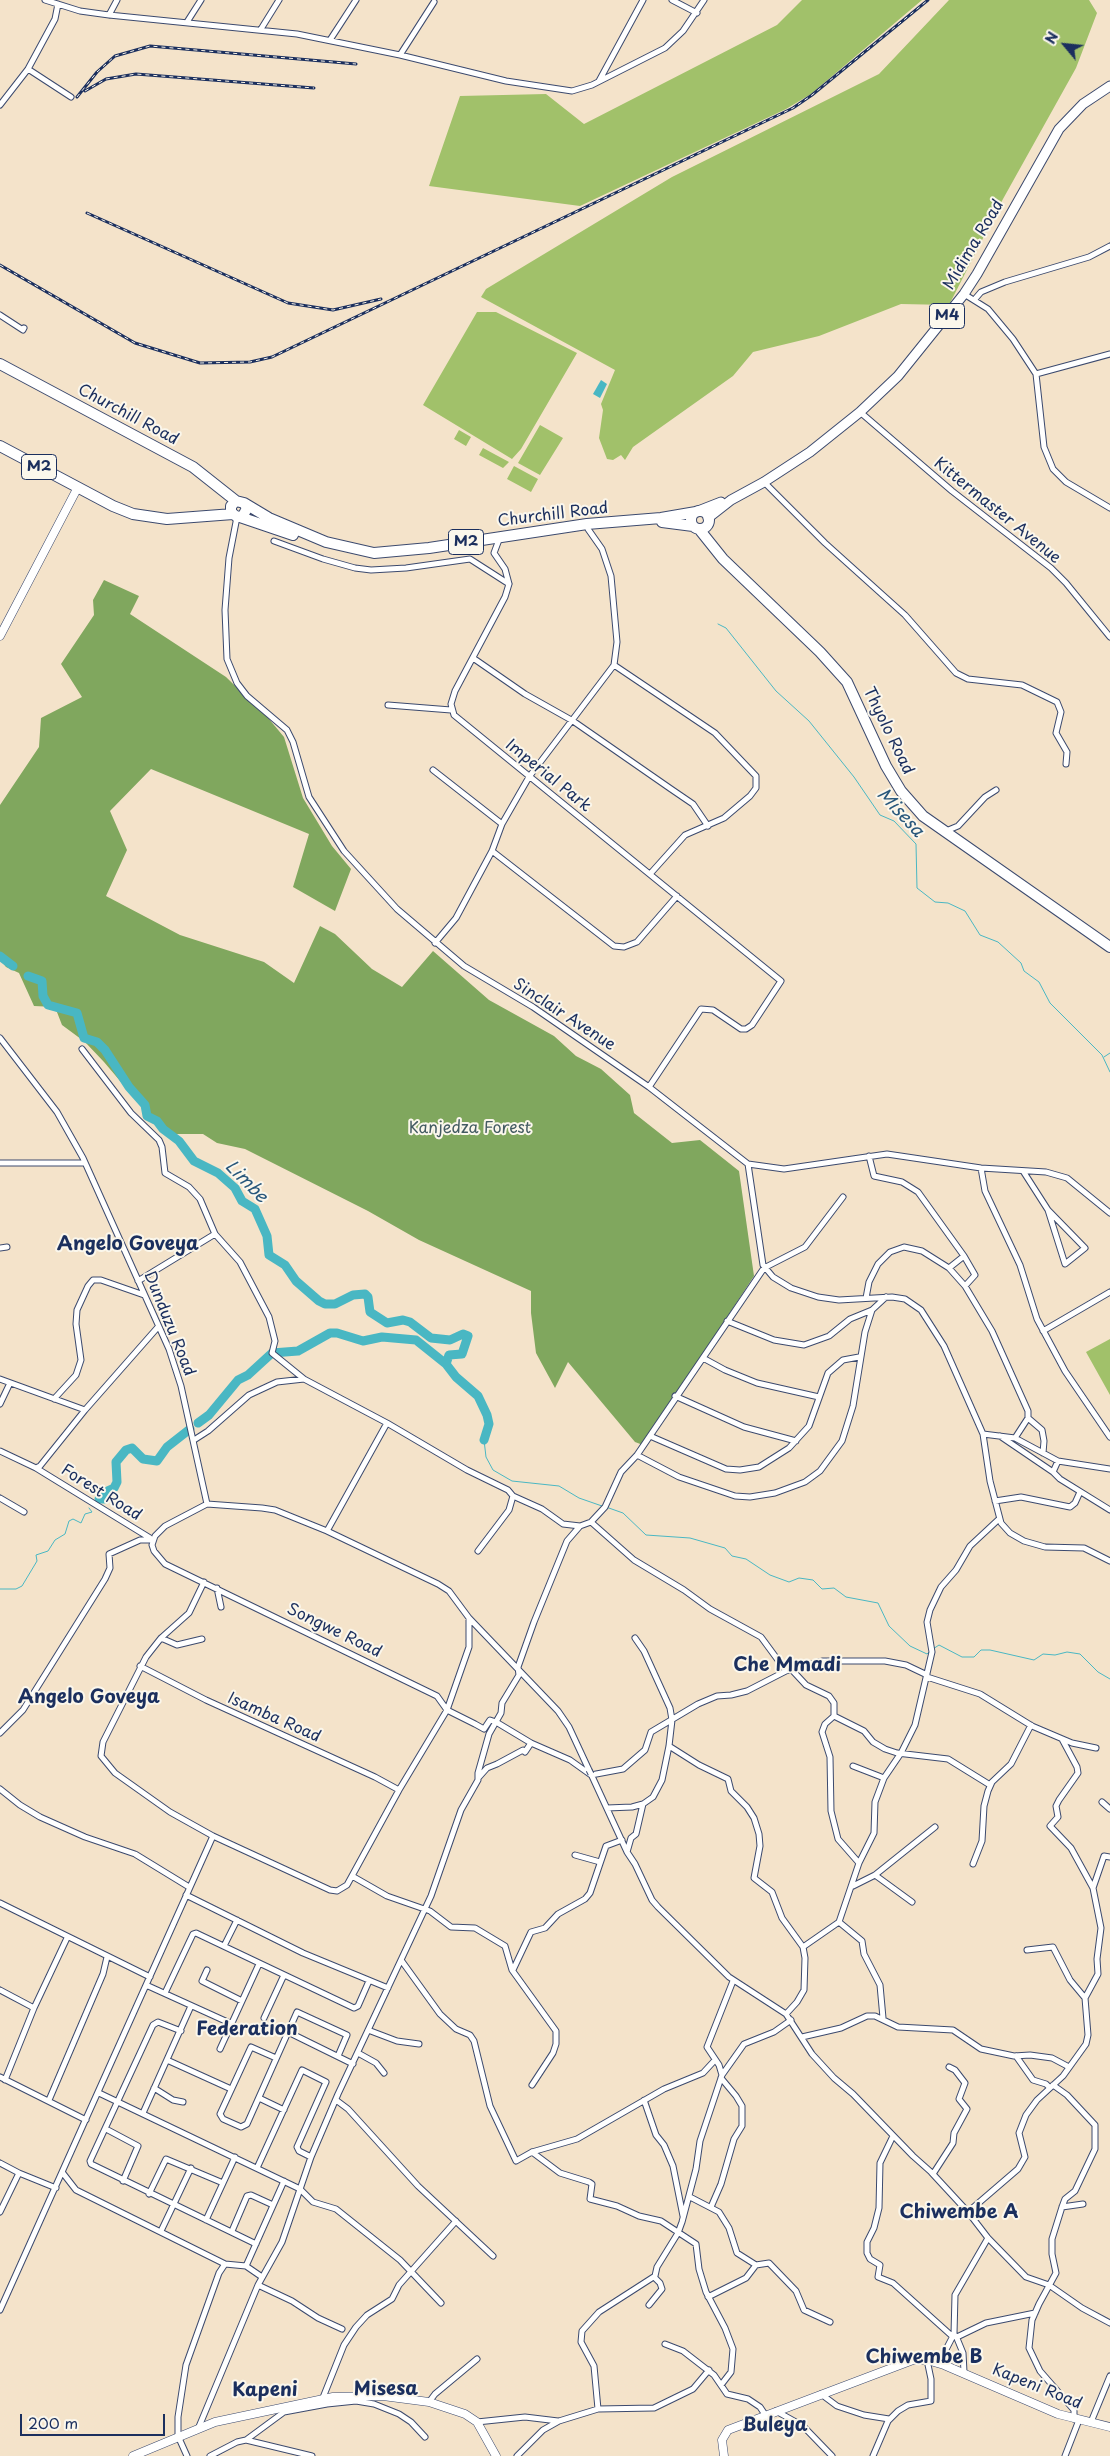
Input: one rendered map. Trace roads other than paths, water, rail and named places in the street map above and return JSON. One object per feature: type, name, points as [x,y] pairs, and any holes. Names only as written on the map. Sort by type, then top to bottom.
[{"type":"highway","name":"Churchill Road","points":[[0,364],[194,467],[240,502],[297,531],[326,542],[357,551],[392,552],[499,540]]},
{"type":"highway","name":"M2","points":[[0,446],[113,506],[148,517],[173,519],[236,516]]},
{"type":"highway","points":[[236,516],[246,511],[240,502]]},
{"type":"highway","name":"Churchill Road","points":[[236,516],[337,550],[374,557],[411,555],[588,526],[661,518],[697,511]]},
{"type":"highway","points":[[697,511],[704,512],[708,520],[704,527],[696,527],[691,516],[697,511]]},
{"type":"highway","name":"Thyolo Road","points":[[708,520],[711,533],[727,563]]},
{"type":"highway","name":"Churchill Road","points":[[588,526],[661,522],[696,527]]},
{"type":"highway","name":"Thyolo Road","points":[[696,527],[727,563],[820,652],[847,682],[886,766],[901,791],[923,816],[943,832],[1110,948]]},
{"type":"main road","name":"Midima Road","points":[[697,511],[731,500],[764,482],[810,452],[860,412],[898,376],[964,294],[990,253],[1058,128],[1083,104],[1110,86]]},
{"type":"main road","points":[[0,636],[78,487]]},
{"type":"main road","name":"Midima Road","points":[[708,520],[731,500]]},
{"type":"main road","name":"Kapeni Road","points":[[724,2456],[722,2440],[728,2430],[913,2360],[927,2360],[939,2363],[1077,2420],[1110,2428]]},
{"type":"main road","points":[[133,2456],[215,2422],[334,2397],[383,2396],[430,2402],[465,2414],[477,2422],[496,2456]]},
{"type":"street","points":[[45,0],[80,10],[109,15],[261,29],[330,40],[506,81],[561,91],[582,90],[664,48],[683,32],[704,0]]},
{"type":"street","points":[[109,15],[117,0]]},
{"type":"street","points":[[187,22],[201,0]]},
{"type":"street","points":[[261,29],[279,0]]},
{"type":"street","points":[[330,40],[356,0]]},
{"type":"street","points":[[599,81],[643,0]]},
{"type":"street","points":[[672,0],[696,13]]},
{"type":"street","points":[[400,55],[434,2]]},
{"type":"street","points":[[0,106],[28,70],[54,19],[58,4]]},
{"type":"street","points":[[28,70],[71,97]]},
{"type":"street","points":[[975,299],[988,289],[1089,257],[1110,246]]},
{"type":"street","points":[[964,294],[975,299],[988,309],[1036,374],[1044,447],[1049,462],[1066,482],[1110,508]]},
{"type":"street","points":[[0,315],[23,330],[24,328]]},
{"type":"street","points":[[1036,374],[1110,354]]},
{"type":"street","name":"Kittermaster Avenue","points":[[860,412],[952,491],[1051,568],[1066,583],[1110,637]]},
{"type":"street","points":[[764,482],[825,543],[905,615],[956,673],[968,678],[1022,685],[1057,702],[1061,712],[1056,733],[1066,752],[1066,764]]},
{"type":"street","name":"Sinclair Avenue","points":[[236,516],[228,570],[225,640],[227,659],[237,683],[247,696],[287,730],[293,742],[309,797],[344,851],[397,909],[464,966],[533,1007],[649,1087],[748,1164]]},
{"type":"street","points":[[435,943],[456,918],[492,852],[502,824],[529,777],[614,665],[617,642],[611,576],[602,549],[588,526]]},
{"type":"street","points":[[388,705],[451,710],[455,691],[505,597],[509,584],[505,569],[494,553],[499,540]]},
{"type":"street","points":[[274,542],[331,562],[371,570],[406,568],[470,559],[509,584]]},
{"type":"street","points":[[473,658],[525,694],[573,721],[692,804],[708,826]]},
{"type":"street","points":[[614,665],[715,733],[753,771],[757,783],[754,791],[724,818],[684,835],[650,874]]},
{"type":"street","name":"Imperial Park","points":[[451,710],[454,715],[529,777],[781,981],[752,1024],[746,1029],[741,1029],[713,1010],[702,1009],[649,1087]]},
{"type":"street","points":[[433,770],[502,824]]},
{"type":"street","points":[[943,832],[958,826],[986,797],[996,790]]},
{"type":"street","points":[[492,852],[614,946],[624,947],[636,942],[676,896]]},
{"type":"street","name":"Dunduzu Road","points":[[0,1038],[56,1112],[84,1163],[138,1281],[181,1386],[207,1504]]},
{"type":"street","points":[[82,1049],[131,1113],[155,1134],[162,1147],[165,1173],[189,1187],[200,1199],[216,1234],[240,1262],[269,1317],[275,1341],[272,1353],[304,1379],[388,1423],[466,1470],[508,1490],[513,1496],[542,1509],[564,1524],[580,1526],[591,1522],[604,1507],[621,1472],[637,1456],[675,1396],[764,1268],[805,1247],[843,1197]]},
{"type":"street","points":[[1110,1212],[1064,1177],[1046,1172],[981,1168],[887,1154],[784,1169],[748,1164],[764,1268],[780,1283],[810,1295],[836,1300],[887,1297],[910,1302],[927,1317],[944,1346],[983,1434],[989,1479],[998,1519],[1010,1533],[1024,1541],[1045,1547],[1084,1548],[1110,1561]]},
{"type":"street","points":[[869,1156],[874,1176],[902,1182],[918,1192],[976,1275],[964,1286]]},
{"type":"street","points":[[0,1163],[84,1163]]},
{"type":"street","points":[[981,1168],[985,1191],[1020,1265],[1034,1313],[1065,1370],[1110,1437]]},
{"type":"street","points":[[1023,1171],[1048,1210],[1085,1248],[1065,1264],[1063,1263],[1048,1210]]},
{"type":"street","points":[[138,1281],[216,1234]]},
{"type":"street","points":[[0,1248],[7,1247]]},
{"type":"street","points":[[866,1298],[869,1282],[879,1261],[887,1253],[901,1248],[922,1251],[949,1268],[964,1286],[1004,1356],[1028,1411],[1028,1418],[1015,1438]]},
{"type":"street","points":[[949,1268],[964,1256]]},
{"type":"street","points":[[54,1399],[76,1375],[81,1360],[76,1324],[77,1310],[88,1286],[93,1280],[101,1280],[144,1295]]},
{"type":"street","points":[[1043,1331],[1110,1292]]},
{"type":"street","points":[[728,1321],[774,1340],[804,1344],[829,1336],[850,1320],[872,1310],[887,1297]]},
{"type":"street","points":[[637,1456],[678,1477],[735,1496],[751,1497],[791,1489],[820,1472],[842,1441],[853,1406],[859,1357],[872,1310]]},
{"type":"street","points":[[36,1468],[40,1466],[85,1410],[158,1327]]},
{"type":"street","points":[[650,1436],[720,1467],[736,1470],[761,1466],[796,1441],[810,1424],[828,1373],[843,1360],[859,1357]]},
{"type":"street","points":[[703,1358],[757,1383],[819,1398]]},
{"type":"street","points":[[0,1378],[85,1410]]},
{"type":"street","points":[[194,1440],[250,1395],[277,1382],[304,1379]]},
{"type":"street","points":[[0,1404],[10,1383]]},
{"type":"street","points":[[675,1396],[744,1427],[796,1441]]},
{"type":"street","points":[[1028,1418],[1042,1430],[1044,1441],[1043,1453]]},
{"type":"street","points":[[327,1531],[388,1423]]},
{"type":"street","points":[[983,1434],[1015,1438],[1058,1461],[1110,1469]]},
{"type":"street","points":[[999,1435],[1053,1472],[1060,1479],[1110,1510]]},
{"type":"street","name":"Forest Road","points":[[0,1451],[36,1468],[153,1540]]},
{"type":"street","points":[[1053,1472],[1058,1461]]},
{"type":"street","points":[[995,1501],[1021,1497],[1070,1507],[1080,1492]]},
{"type":"street","points":[[478,1551],[509,1510],[513,1496]]},
{"type":"street","points":[[0,1498],[24,1512]]},
{"type":"street","points":[[0,1733],[23,1710],[105,1579],[110,1568],[109,1554],[135,1541],[153,1540],[166,1526],[207,1504],[275,1510],[327,1531],[449,1591],[469,1618],[518,1667],[558,1711],[569,1727],[627,1852],[635,1864],[652,1900],[733,1981],[768,2001],[786,2014],[812,2054],[834,2078],[853,2094],[933,2174],[968,2212],[988,2238],[1026,2277],[1049,2285],[1082,2308],[1110,2323]]},
{"type":"street","points":[[803,1947],[840,1922],[859,1863],[874,1833],[875,1802],[884,1778],[902,1754],[918,1718],[932,1652],[927,1620],[941,1587],[956,1570],[972,1544],[998,1519]]},
{"type":"street","points":[[591,1522],[634,1560],[684,1590],[710,1609],[761,1637],[789,1671],[808,1686],[830,1698],[835,1708],[834,1716],[825,1724],[822,1732],[830,1759],[831,1811],[838,1839],[859,1863]]},
{"type":"street","points":[[478,1780],[489,1734],[496,1722],[502,1703],[518,1675],[518,1667],[567,1542],[580,1526]]},
{"type":"street","name":"Songwe Road","points":[[153,1540],[154,1552],[165,1564],[437,1696],[447,1710],[484,1729],[490,1720],[496,1722]]},
{"type":"street","points":[[204,1582],[189,1613],[160,1638],[140,1666],[103,1742],[102,1756],[115,1773],[170,1812],[213,1836],[330,1890],[342,1889],[352,1876],[399,1790],[447,1710],[469,1647],[469,1618]]},
{"type":"street","points":[[217,1588],[221,1607]]},
{"type":"street","points":[[160,1638],[177,1644],[202,1639]]},
{"type":"street","points":[[627,1852],[631,1838],[636,1834],[643,1804],[658,1790],[669,1746],[672,1720],[666,1696],[644,1651],[635,1638]]},
{"type":"street","points":[[496,1722],[531,1743],[570,1760],[590,1773],[623,1769],[645,1750],[652,1732],[703,1701],[717,1696],[747,1691],[789,1671],[822,1661],[885,1661],[906,1665],[927,1676],[984,1696],[1031,1725],[1062,1739],[1096,1748]]},
{"type":"street","name":"Isamba Road","points":[[140,1666],[206,1700],[375,1777],[399,1790]]},
{"type":"street","points":[[834,1716],[864,1731],[874,1743],[885,1749],[902,1754],[948,1759],[990,1786]]},
{"type":"street","points":[[973,1864],[982,1841],[984,1802],[990,1786],[1011,1764],[1031,1725]]},
{"type":"street","points":[[968,2212],[1018,2169],[1024,2157],[1019,2134],[1022,2121],[1036,2100],[1052,2087],[1087,2042],[1085,1998],[1098,1974],[1096,1963],[1101,1926],[1093,1888],[1071,1848],[1050,1826],[1058,1817],[1056,1806],[1059,1800],[1078,1773],[1077,1767],[1062,1739]]},
{"type":"street","points":[[198,2429],[262,2276],[282,2242],[312,2157],[336,2100],[424,1910],[446,1856],[461,1810],[481,1772],[522,1750],[525,1752],[531,1743]]},
{"type":"street","points":[[669,1746],[699,1765],[728,1779],[731,1791],[751,1813],[759,1834],[760,1846],[754,1878],[772,1892],[782,1918],[803,1947],[806,1964],[804,1990],[797,2002],[786,2014]]},
{"type":"street","points":[[853,1766],[884,1778]]},
{"type":"street","points":[[0,1789],[20,1805],[40,1816],[85,1837],[135,1854],[189,1887]]},
{"type":"street","points":[[1102,1802],[1110,1808]]},
{"type":"street","points":[[607,1808],[643,1804]]},
{"type":"street","points":[[853,1886],[875,1875],[935,1826]]},
{"type":"street","points":[[0,2310],[100,2093],[213,1836]]},
{"type":"street","points":[[512,1970],[531,1932],[545,1928],[558,1914],[589,1894],[607,1845],[622,1840]]},
{"type":"street","points":[[575,1855],[600,1862]]},
{"type":"street","points":[[1093,1888],[1104,1856],[1110,1857]]},
{"type":"street","points":[[875,1875],[912,1902]]},
{"type":"street","points":[[352,1876],[387,1896],[430,1911],[452,1927],[475,1928],[502,1943],[507,1950],[512,1970],[556,2031],[556,2044],[553,2053],[532,2085]]},
{"type":"street","points":[[186,1895],[368,1981],[388,1988]]},
{"type":"street","points":[[0,1903],[67,1938],[150,1977]]},
{"type":"street","points":[[224,1946],[237,1920]]},
{"type":"street","points":[[840,1922],[856,1933],[862,1941],[864,1954],[880,1985],[883,2018]]},
{"type":"street","points":[[165,1994],[194,1933],[354,2008],[358,2006],[368,1981]]},
{"type":"street","points":[[67,1938],[3,2078],[86,2120]]},
{"type":"street","points":[[1027,1950],[1054,1947],[1070,1980],[1085,1998]]},
{"type":"street","points":[[49,2100],[103,1974],[107,1957]]},
{"type":"street","points":[[401,1960],[440,2014],[456,2029],[470,2035],[474,2041],[490,2106],[514,2160],[517,2161],[532,2152],[577,2139],[644,2100],[703,2073],[715,2060]]},
{"type":"street","points":[[220,2049],[259,1964]]},
{"type":"street","points":[[206,1970],[202,1981],[242,2001]]},
{"type":"street","points":[[264,2018],[284,1975]]},
{"type":"street","points":[[711,2207],[718,2191],[734,2139],[742,2126],[743,2113],[736,2096],[721,2076],[708,2045],[733,1981]]},
{"type":"street","points":[[146,1985],[232,2024]]},
{"type":"street","points":[[0,1990],[34,2008]]},
{"type":"street","points":[[143,2113],[191,2006]]},
{"type":"street","points":[[276,2058],[251,2047],[220,2114],[223,2119],[241,2127],[247,2124],[297,2012],[345,2033],[347,2038],[338,2056]]},
{"type":"street","points":[[802,2038],[841,2028],[866,2016],[883,2018],[898,2027],[953,2030],[978,2048],[1016,2056],[1030,2055],[1052,2058],[1069,2067]]},
{"type":"street","points":[[598,2409],[595,2372],[581,2342],[582,2332],[599,2312],[654,2277],[682,2222],[690,2197],[700,2141],[721,2076],[744,2044],[774,2032],[791,2020]]},
{"type":"street","points":[[180,2031],[158,2022],[153,2024],[119,2102],[90,2161],[91,2164],[149,2194],[232,2231],[256,2244]]},
{"type":"street","points":[[368,2030],[397,2041],[419,2044]]},
{"type":"street","points":[[288,2032],[353,2064]]},
{"type":"street","points":[[358,2053],[376,2063],[384,2072]]},
{"type":"street","points":[[1016,2056],[1034,2080],[1067,2095],[1096,2128],[1094,2152],[1075,2191],[1066,2199],[1062,2208],[1052,2247],[1056,2273],[1035,2313],[1029,2336],[1030,2353],[1040,2371],[1074,2410],[1077,2420],[1065,2456]]},
{"type":"street","points":[[167,2060],[231,2089]]},
{"type":"street","points":[[933,2174],[953,2143],[954,2133],[967,2109],[959,2099],[965,2083],[955,2070],[949,2067]]},
{"type":"street","points":[[257,2168],[302,2070],[326,2082],[297,2147],[299,2151],[312,2157]]},
{"type":"street","points":[[154,2088],[173,2100],[183,2102]]},
{"type":"street","points":[[100,2093],[300,2189],[313,2202],[336,2209],[412,2271],[441,2304]]},
{"type":"street","points":[[259,2098],[284,2110]]},
{"type":"street","points":[[336,2100],[348,2109],[418,2186],[493,2256]]},
{"type":"street","points":[[644,2100],[656,2134],[664,2145],[673,2166],[681,2199],[682,2222]]},
{"type":"street","points":[[106,2128],[138,2146],[123,2181]]},
{"type":"street","points":[[893,2136],[888,2150],[882,2156],[880,2163],[880,2208],[874,2228],[867,2242],[867,2253],[870,2259],[880,2266],[878,2276],[893,2283],[954,2336],[963,2353],[964,2372]]},
{"type":"street","points":[[532,2152],[560,2173],[592,2184],[590,2199],[660,2221],[678,2233],[692,2239],[696,2244],[699,2269],[708,2297],[725,2328],[733,2349],[731,2372],[722,2385]]},
{"type":"street","points":[[206,2220],[234,2157]]},
{"type":"street","points":[[149,2194],[166,2158],[223,2183]]},
{"type":"street","points":[[0,2163],[56,2188]]},
{"type":"street","points":[[162,2231],[191,2168]]},
{"type":"street","points":[[62,2172],[76,2190],[162,2231],[225,2264],[246,2266],[262,2276]]},
{"type":"street","points":[[0,2212],[19,2173]]},
{"type":"street","points":[[246,2266],[284,2181]]},
{"type":"street","points":[[232,2231],[246,2196],[250,2195],[273,2205]]},
{"type":"street","points":[[690,2197],[711,2207],[725,2219],[738,2253],[756,2265],[772,2264],[796,2290],[804,2310],[830,2322]]},
{"type":"street","points":[[1062,2208],[1083,2204]]},
{"type":"street","points":[[322,2400],[344,2345],[356,2327],[368,2315],[392,2299],[399,2285],[456,2221]]},
{"type":"street","points":[[939,2363],[954,2336],[955,2295],[988,2238]]},
{"type":"street","points":[[187,2456],[178,2436],[178,2417],[186,2365],[219,2273],[225,2264]]},
{"type":"street","points":[[708,2297],[746,2278],[756,2265]]},
{"type":"street","points":[[649,2305],[662,2289],[660,2283],[654,2277]]},
{"type":"street","points":[[258,2285],[292,2301],[318,2318],[342,2329]]},
{"type":"street","points":[[954,2336],[986,2323],[1035,2313]]},
{"type":"street","points":[[664,2344],[677,2347],[709,2370],[727,2394],[748,2399],[760,2407],[766,2416]]},
{"type":"street","points":[[430,2402],[442,2387],[478,2359]]},
{"type":"street","points":[[873,2456],[889,2420],[908,2405],[931,2401],[931,2379],[927,2360]]},
{"type":"street","points":[[517,2456],[543,2430],[559,2421],[598,2409],[654,2408],[693,2389],[709,2370]]},
{"type":"street","points":[[1091,2422],[1110,2376]]},
{"type":"street","points":[[820,2394],[833,2404],[864,2415],[889,2420]]},
{"type":"street","points":[[246,2440],[284,2412],[356,2401],[374,2404],[399,2414],[411,2422],[426,2437]]},
{"type":"street","points":[[776,2411],[803,2426],[832,2456]]},
{"type":"street","points":[[477,2422],[525,2417],[559,2421]]},
{"type":"street","points":[[210,2456],[236,2442],[246,2440],[312,2456]]},
{"type":"water","points":[[601,380],[607,384],[600,398],[593,394]]},
{"type":"waterway","name":"Misesa","points":[[718,624],[726,628],[776,691],[809,721],[854,777],[880,815],[894,821],[916,844],[917,888],[935,902],[948,903],[965,911],[980,935],[998,942],[1021,963],[1024,971],[1039,982],[1050,1003],[1102,1055],[1110,1072]]},
{"type":"waterway","points":[[0,956],[13,966]]},
{"type":"waterway","name":"Limbe","points":[[28,976],[42,981],[43,996],[48,1005],[77,1013],[84,1038],[97,1042],[105,1050],[129,1087],[145,1105],[147,1116],[157,1121],[163,1129],[179,1141],[194,1161],[218,1173],[235,1188],[242,1201],[255,1209],[267,1236],[269,1255],[285,1265],[296,1281],[319,1301],[325,1304],[335,1304],[353,1295],[365,1294],[368,1297],[370,1312],[387,1323],[403,1320],[410,1322],[431,1338],[450,1340],[463,1334],[468,1336],[462,1354],[449,1355],[446,1364],[456,1377],[478,1396],[489,1424],[484,1440]]},
{"type":"waterway","points":[[1104,1057],[1110,1053]]},
{"type":"waterway","points":[[198,1423],[209,1415],[238,1380],[248,1375],[272,1353],[298,1351],[330,1333],[337,1333],[363,1341],[382,1337],[416,1340],[446,1364]]},
{"type":"waterway","points":[[99,1499],[106,1499],[105,1492],[114,1488],[117,1482],[116,1462],[126,1450],[132,1448],[143,1459],[157,1461],[167,1447],[190,1429]]},
{"type":"waterway","points":[[484,1440],[486,1457],[493,1470],[512,1481],[559,1486],[579,1498],[602,1506]]},
{"type":"waterway","points":[[606,1507],[623,1513],[646,1535],[690,1538],[725,1548],[732,1556],[746,1559],[770,1575],[789,1582],[799,1578],[813,1580],[822,1589],[834,1588],[846,1597],[878,1603],[889,1626],[910,1646],[927,1654],[930,1651]]},
{"type":"waterway","points":[[0,1589],[16,1589],[22,1586],[37,1561],[36,1555],[48,1551],[55,1540],[65,1534],[69,1521],[73,1519],[81,1523],[85,1514],[92,1512],[89,1508]]},
{"type":"waterway","points":[[933,1649],[939,1645],[962,1657],[974,1657],[981,1650],[990,1650],[1034,1660],[1043,1654],[1055,1655],[1067,1652],[1080,1654],[1098,1672],[1110,1679]]},
{"type":"railway","points":[[0,265],[135,343],[200,363],[250,362],[272,357],[793,108],[812,95],[928,0]]},
{"type":"railway","points":[[77,97],[97,72],[115,56],[150,46],[356,64]]},
{"type":"railway","points":[[85,91],[106,79],[136,74],[314,88]]},
{"type":"railway","points":[[87,213],[288,303],[333,310],[381,299]]},
{"type":"district","name":"Angelo Goveya","points":[[128,1245]]},
{"type":"district","name":"Che Mmadi","points":[[787,1666]]},
{"type":"district","name":"Angelo Goveya","points":[[89,1698]]},
{"type":"district","name":"Federation","points":[[247,2030]]},
{"type":"district","name":"Chiwembe A","points":[[959,2213]]},
{"type":"district","name":"Chiwembe B","points":[[924,2358]]},
{"type":"district","name":"Misesa","points":[[386,2390]]},
{"type":"district","name":"Kapeni","points":[[265,2391]]},
{"type":"district","name":"Buleya","points":[[775,2426]]},
{"type":"park label","name":"Kanjedza Forest","points":[[470,1129]]}]
